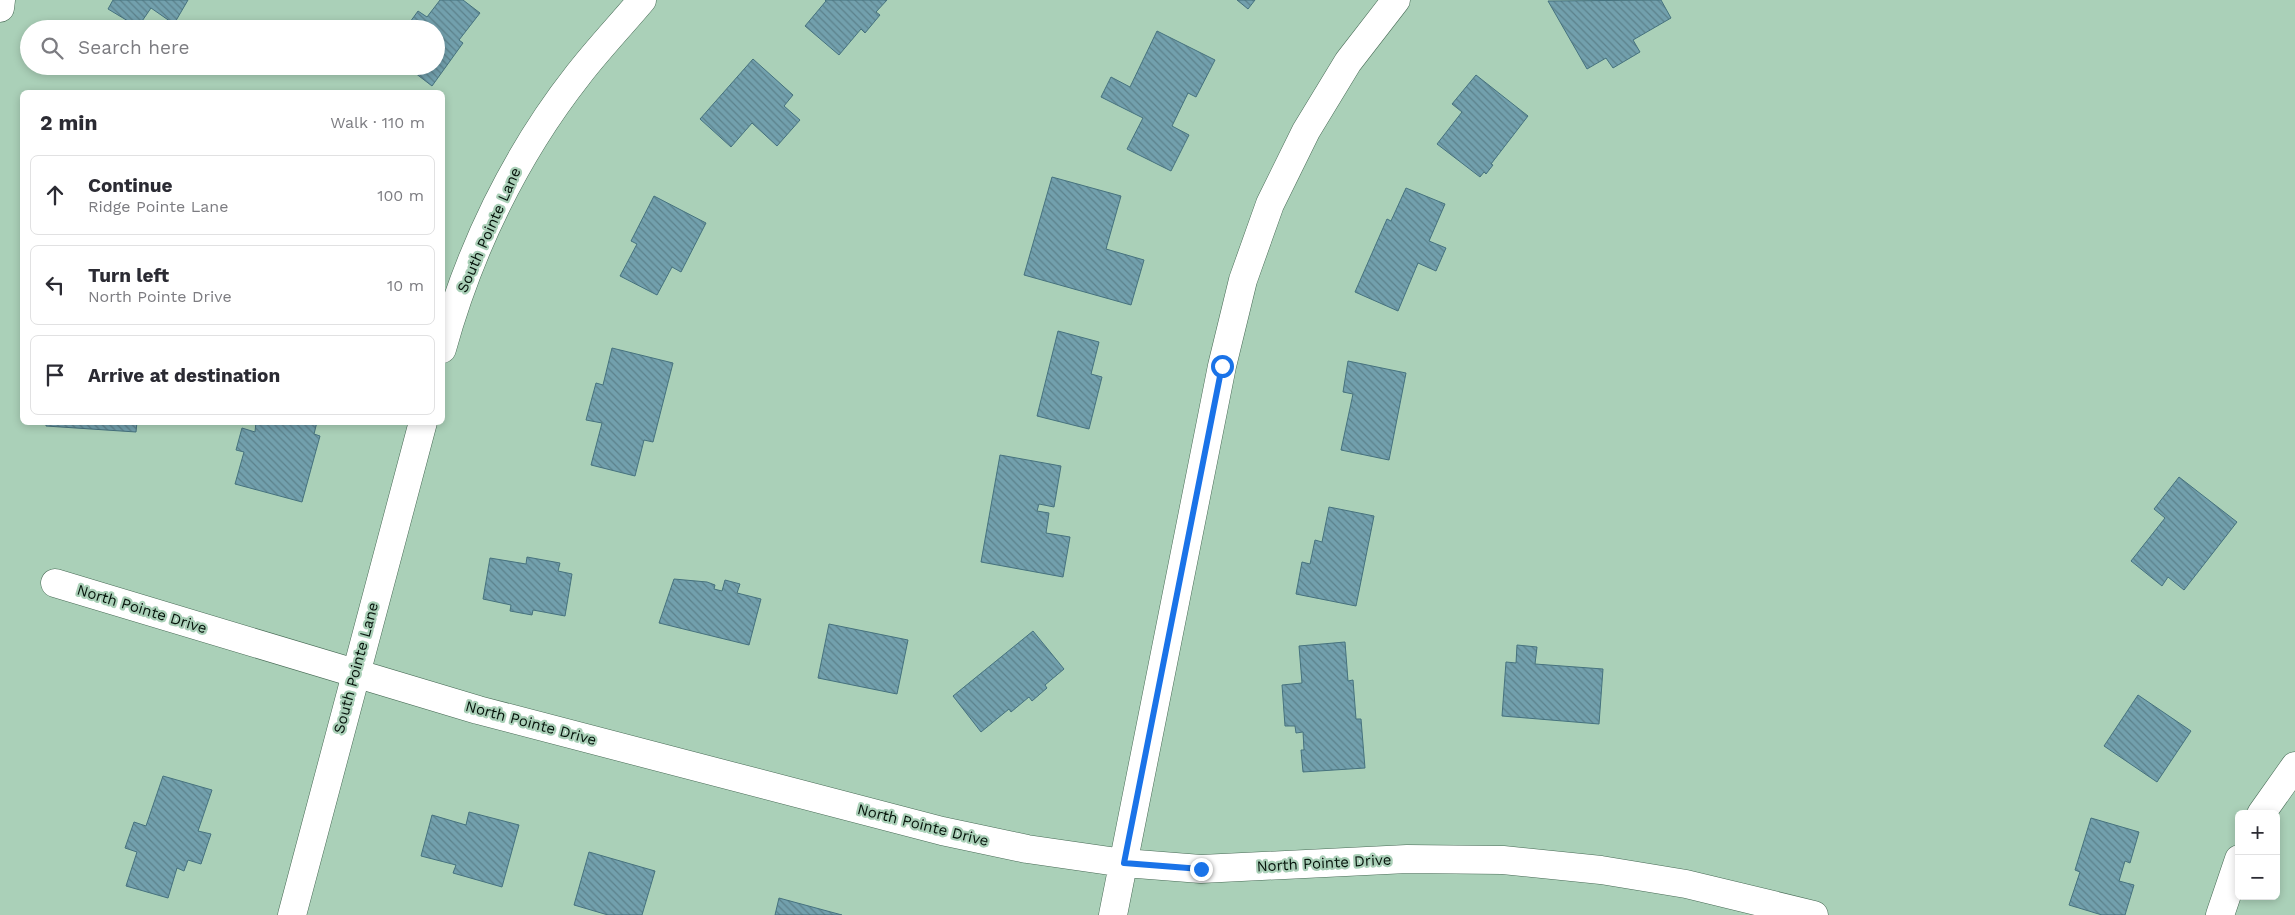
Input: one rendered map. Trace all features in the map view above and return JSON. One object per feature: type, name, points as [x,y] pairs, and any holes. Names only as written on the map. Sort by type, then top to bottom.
[{"type":"street","points":[[0,8],[1,0]]},
{"type":"street","name":"South Pointe Lane","points":[[445,340],[470,266],[502,194],[532,140],[578,75],[642,0]]},
{"type":"street","points":[[1114,915],[1222,366],[1244,280],[1270,204],[1306,131],[1348,62],[1396,0]]},
{"type":"street","name":"South Pointe Lane","points":[[292,915],[354,673],[421,425]]},
{"type":"street","name":"North Pointe Drive","points":[[55,583],[488,712],[942,831],[1027,848],[1124,863],[1201,869],[1407,859],[1503,860],[1601,870],[1686,884],[1814,915]]},
{"type":"street","points":[[2264,810],[2295,766]]},
{"type":"street","points":[[2220,915],[2235,871]]},
{"type":"building","points":[[113,0],[188,0],[176,20],[168,20],[151,8],[143,20],[126,20],[108,9]]},
{"type":"building","points":[[440,0],[463,0],[480,13],[459,40],[463,43],[445,68],[445,20],[412,20],[418,11],[427,17]]},
{"type":"building","points":[[825,0],[887,0],[876,12],[880,15],[865,33],[861,29],[839,55],[805,26]]},
{"type":"building","points":[[1237,0],[1255,0],[1248,9]]},
{"type":"building","points":[[1661,0],[1671,18],[1633,40],[1640,52],[1613,68],[1606,58],[1587,69],[1548,1]]},
{"type":"building","points":[[1157,31],[1215,60],[1196,97],[1188,93],[1172,126],[1189,135],[1171,171],[1127,149],[1143,118],[1101,97],[1111,77],[1130,87]]},
{"type":"building","points":[[753,59],[793,95],[784,106],[800,120],[777,146],[752,123],[731,147],[700,119]]},
{"type":"building","points":[[418,75],[440,75],[432,86]]},
{"type":"building","points":[[1476,75],[1528,116],[1491,164],[1493,165],[1486,174],[1484,172],[1480,177],[1437,144],[1462,112],[1452,104]]},
{"type":"building","points":[[1052,177],[1121,196],[1106,249],[1144,260],[1131,305],[1024,275]]},
{"type":"building","points":[[1406,188],[1445,204],[1429,241],[1446,248],[1436,271],[1418,263],[1398,311],[1355,292],[1387,219],[1391,221]]},
{"type":"building","points":[[654,196],[706,223],[681,272],[672,267],[657,295],[620,276],[637,244],[631,241]]},
{"type":"building","points":[[1058,331],[1099,342],[1091,374],[1102,377],[1089,429],[1037,416]]},
{"type":"building","points":[[612,348],[673,363],[653,442],[644,440],[635,476],[591,465],[602,423],[586,420],[596,383],[603,385]]},
{"type":"building","points":[[1348,361],[1406,373],[1389,460],[1341,450],[1353,394],[1343,392]]},
{"type":"building","points":[[46,425],[137,425],[136,432]]},
{"type":"building","points":[[256,425],[316,425],[314,434],[320,436],[302,502],[235,484],[244,452],[236,450],[242,428],[255,432]]},
{"type":"building","points":[[1000,455],[1061,466],[1054,507],[1039,504],[1037,511],[1049,513],[1046,533],[1070,537],[1063,577],[981,562]]},
{"type":"building","points":[[2179,477],[2237,522],[2184,590],[2168,577],[2162,586],[2131,561],[2165,518],[2154,509]]},
{"type":"building","points":[[1329,507],[1374,516],[1356,606],[1296,594],[1302,562],[1310,564],[1315,540],[1322,542]]},
{"type":"building","points":[[527,557],[560,563],[558,571],[572,574],[565,616],[533,610],[532,615],[510,611],[511,605],[483,599],[490,558],[526,564]]},
{"type":"building","points":[[674,579],[707,582],[715,585],[714,589],[722,591],[725,580],[740,584],[737,593],[761,599],[749,645],[659,623]]},
{"type":"building","points":[[829,624],[908,640],[897,694],[818,678]]},
{"type":"building","points":[[1033,631],[1064,669],[1045,685],[1047,688],[1032,701],[1029,697],[1011,712],[1009,709],[981,732],[953,696]]},
{"type":"building","points":[[1345,642],[1348,681],[1353,680],[1356,719],[1361,719],[1365,768],[1303,772],[1301,750],[1304,750],[1303,732],[1296,733],[1295,726],[1285,726],[1282,685],[1302,683],[1299,646]]},
{"type":"building","points":[[1517,645],[1537,647],[1535,664],[1603,669],[1599,724],[1502,716],[1506,662],[1516,663]]},
{"type":"building","points":[[2138,695],[2191,731],[2157,782],[2104,746]]},
{"type":"building","points":[[163,776],[212,790],[198,831],[211,834],[201,864],[188,860],[184,871],[177,868],[168,898],[126,886],[137,852],[125,848],[134,822],[146,826]]},
{"type":"building","points":[[469,812],[519,825],[502,887],[453,873],[456,865],[421,856],[432,815],[466,825]]},
{"type":"building","points":[[2091,818],[2139,832],[2130,863],[2125,861],[2119,881],[2134,885],[2125,915],[2102,915],[2069,905],[2080,872],[2075,870]]},
{"type":"building","points":[[589,852],[655,871],[642,915],[608,915],[574,905]]},
{"type":"building","points":[[779,898],[842,915],[775,915]]},
{"type":"route","points":[[1201,869],[1124,863],[1222,366]]}]
